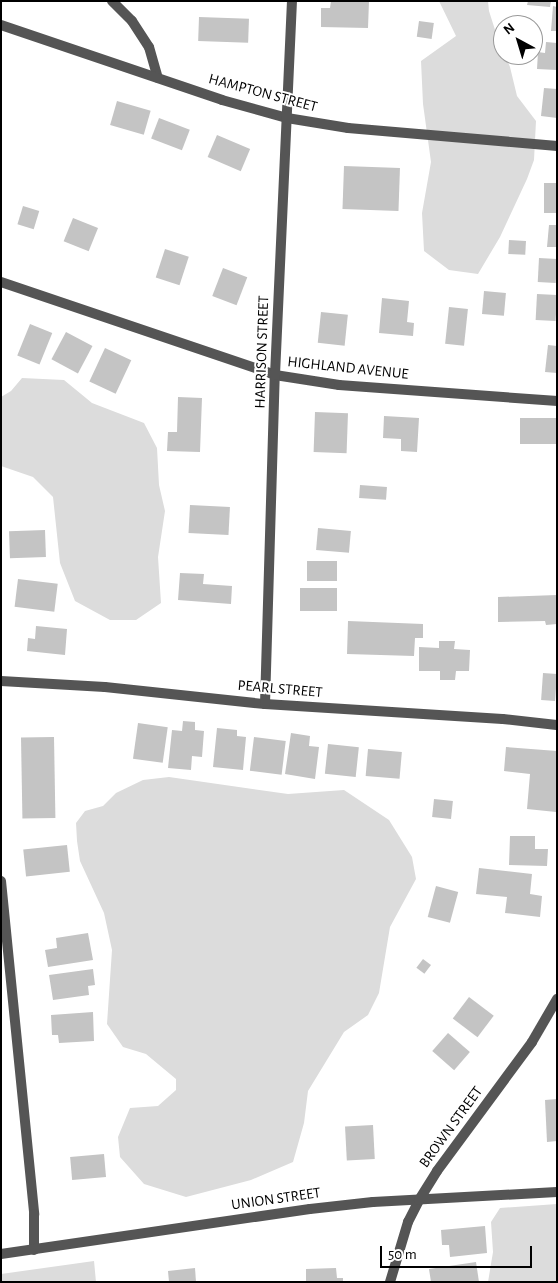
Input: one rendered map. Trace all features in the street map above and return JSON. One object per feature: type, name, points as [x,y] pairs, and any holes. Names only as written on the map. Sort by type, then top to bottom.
[{"type":"street","points":[[112,1],[132,21],[149,47],[158,78]]},
{"type":"street","name":"HARRISON STREET","points":[[265,704],[275,375],[292,1]]},
{"type":"street","name":"HAMPTON STREET","points":[[1,25],[222,100],[287,118],[348,128],[557,146]]},
{"type":"street","name":"HIGHLAND AVENUE","points":[[1,282],[275,375],[339,385],[557,402]]},
{"type":"street","name":"PEARL STREET","points":[[1,680],[265,704],[557,725]]},
{"type":"street","points":[[1,881],[34,1214],[34,1250]]},
{"type":"street","name":"BROWN STREET","points":[[390,1282],[408,1222],[419,1200],[437,1171],[532,1042],[557,999]]},
{"type":"street","name":"UNION STREET","points":[[1,1254],[310,1209],[557,1192]]},
{"type":"shaded area","points":[[439,1],[488,1],[493,24],[493,65],[509,65],[517,96],[536,121],[534,160],[527,179],[500,237],[478,274],[449,270],[424,251],[422,213],[431,162],[423,104],[421,61],[456,36]]},
{"type":"shaded area","points":[[22,378],[64,380],[92,403],[144,423],[157,448],[159,485],[165,511],[158,557],[161,603],[136,620],[110,620],[75,601],[60,563],[53,497],[33,477],[1,466],[1,397],[11,391]]},
{"type":"shaded area","points":[[169,777],[288,794],[344,790],[389,820],[412,857],[416,879],[390,927],[379,993],[368,1015],[344,1032],[308,1091],[304,1123],[293,1162],[251,1180],[186,1197],[144,1184],[120,1157],[118,1137],[130,1108],[158,1106],[176,1090],[176,1079],[146,1054],[123,1047],[107,1024],[112,950],[104,913],[80,861],[76,823],[85,811],[103,806],[116,793],[143,780]]},
{"type":"shaded area","points":[[557,1204],[557,1282],[488,1282],[493,1252],[491,1222],[500,1208]]},
{"type":"shaded area","points":[[94,1261],[96,1282],[1,1282],[1,1274]]},
{"type":"building","points":[[331,1],[369,1],[368,28],[321,27],[321,8],[330,8]]},
{"type":"building","points":[[528,1],[551,1],[550,7],[527,5]]},
{"type":"building","points":[[553,6],[557,7],[557,31],[551,31]]},
{"type":"building","points":[[199,17],[249,19],[248,43],[198,41]]},
{"type":"building","points":[[419,21],[434,23],[432,39],[417,37]]},
{"type":"building","points":[[546,42],[557,43],[557,70],[537,69],[537,65],[543,65],[543,53],[545,53]]},
{"type":"building","points":[[544,88],[557,89],[557,118],[541,116]]},
{"type":"building","points":[[117,101],[151,111],[144,135],[110,125]]},
{"type":"building","points":[[159,118],[190,130],[182,150],[151,139]]},
{"type":"building","points":[[217,135],[250,149],[241,171],[208,157]]},
{"type":"building","points":[[344,166],[400,168],[398,211],[342,209]]},
{"type":"building","points":[[544,183],[557,183],[557,213],[544,213]]},
{"type":"building","points":[[23,206],[39,211],[34,229],[17,224]]},
{"type":"building","points":[[73,218],[98,228],[89,251],[64,241]]},
{"type":"building","points":[[549,225],[557,225],[557,247],[547,247]]},
{"type":"building","points":[[509,240],[526,241],[525,255],[508,254]]},
{"type":"building","points":[[165,249],[189,257],[180,285],[156,278]]},
{"type":"building","points":[[539,258],[557,259],[556,283],[538,282]]},
{"type":"building","points":[[223,268],[247,277],[237,305],[212,296]]},
{"type":"building","points":[[484,291],[506,293],[504,316],[482,314]]},
{"type":"building","points":[[537,294],[557,295],[556,321],[536,320]]},
{"type":"building","points":[[382,298],[409,301],[407,322],[414,323],[413,336],[379,333]]},
{"type":"building","points":[[449,307],[468,309],[464,346],[445,344]]},
{"type":"building","points":[[321,312],[348,315],[345,346],[318,343]]},
{"type":"building","points":[[30,324],[52,333],[40,365],[17,356]]},
{"type":"building","points":[[66,332],[92,346],[78,373],[51,359]]},
{"type":"building","points":[[548,345],[557,346],[557,373],[545,372]]},
{"type":"building","points":[[105,348],[131,360],[116,394],[89,382]]},
{"type":"building","points":[[178,397],[202,398],[200,452],[167,451],[168,432],[177,432]]},
{"type":"building","points":[[315,412],[348,413],[347,453],[314,452]]},
{"type":"building","points":[[384,416],[419,418],[417,452],[401,451],[401,439],[383,438]]},
{"type":"building","points":[[520,418],[557,418],[557,444],[520,444]]},
{"type":"building","points":[[360,485],[387,487],[386,500],[359,498]]},
{"type":"building","points":[[190,505],[230,507],[228,535],[189,533]]},
{"type":"building","points":[[318,528],[351,531],[349,553],[316,550]]},
{"type":"building","points":[[45,530],[46,557],[10,558],[9,531]]},
{"type":"building","points":[[307,561],[337,561],[337,581],[307,581]]},
{"type":"building","points":[[180,573],[204,574],[203,584],[232,586],[231,604],[178,600]]},
{"type":"building","points":[[18,579],[58,584],[54,612],[15,607]]},
{"type":"building","points":[[300,588],[337,588],[337,611],[300,611]]},
{"type":"building","points":[[557,595],[557,624],[546,625],[545,621],[498,622],[498,597]]},
{"type":"building","points":[[348,621],[423,624],[423,638],[415,638],[414,656],[347,654]]},
{"type":"building","points":[[36,626],[67,629],[65,655],[27,651],[28,638],[35,639]]},
{"type":"building","points":[[439,641],[455,641],[454,649],[470,650],[469,671],[456,671],[455,680],[440,680],[440,671],[419,671],[419,647],[439,648]]},
{"type":"building","points":[[543,673],[557,674],[555,701],[541,700]]},
{"type":"building","points":[[183,721],[195,722],[195,730],[204,731],[202,757],[192,756],[191,770],[168,768],[172,730],[182,731]]},
{"type":"building","points":[[138,723],[168,727],[163,763],[133,759]]},
{"type":"building","points":[[217,728],[237,730],[237,736],[246,737],[243,770],[213,767]]},
{"type":"building","points":[[291,733],[310,736],[309,746],[319,747],[315,779],[285,774]]},
{"type":"building","points":[[54,737],[55,818],[22,819],[21,738]]},
{"type":"building","points":[[254,737],[286,741],[282,775],[250,771]]},
{"type":"building","points":[[328,744],[359,747],[356,777],[325,774]]},
{"type":"building","points":[[506,747],[557,751],[556,812],[527,809],[530,774],[504,771]]},
{"type":"building","points":[[368,749],[402,752],[400,779],[366,776]]},
{"type":"building","points":[[434,799],[453,801],[451,819],[432,817]]},
{"type":"building","points":[[510,836],[535,836],[535,849],[548,849],[547,866],[509,865]]},
{"type":"building","points":[[67,845],[70,872],[26,876],[23,850]]},
{"type":"building","points":[[479,868],[532,874],[530,894],[542,896],[540,917],[505,913],[507,897],[476,894]]},
{"type":"building","points":[[436,886],[458,892],[450,923],[428,917]]},
{"type":"building","points":[[88,933],[93,960],[48,967],[45,950],[57,948],[56,938]]},
{"type":"building","points":[[423,959],[431,965],[424,974],[416,968]]},
{"type":"building","points":[[93,969],[95,985],[88,986],[89,995],[53,1000],[49,975]]},
{"type":"building","points":[[469,997],[494,1016],[478,1037],[453,1019]]},
{"type":"building","points":[[93,1012],[94,1041],[59,1043],[58,1035],[52,1035],[51,1015]]},
{"type":"building","points":[[448,1033],[470,1052],[454,1070],[432,1051]]},
{"type":"building","points":[[557,1099],[557,1141],[547,1142],[545,1100]]},
{"type":"building","points":[[373,1125],[375,1159],[347,1160],[345,1126]]},
{"type":"building","points":[[104,1154],[106,1177],[72,1180],[70,1157]]},
{"type":"building","points":[[485,1226],[487,1253],[450,1257],[449,1245],[442,1245],[441,1230]]},
{"type":"building","points":[[476,1262],[479,1282],[431,1282],[429,1269]]},
{"type":"building","points":[[195,1268],[196,1282],[169,1282],[168,1271]]},
{"type":"building","points":[[336,1268],[337,1278],[343,1278],[343,1282],[306,1282],[306,1269]]}]
